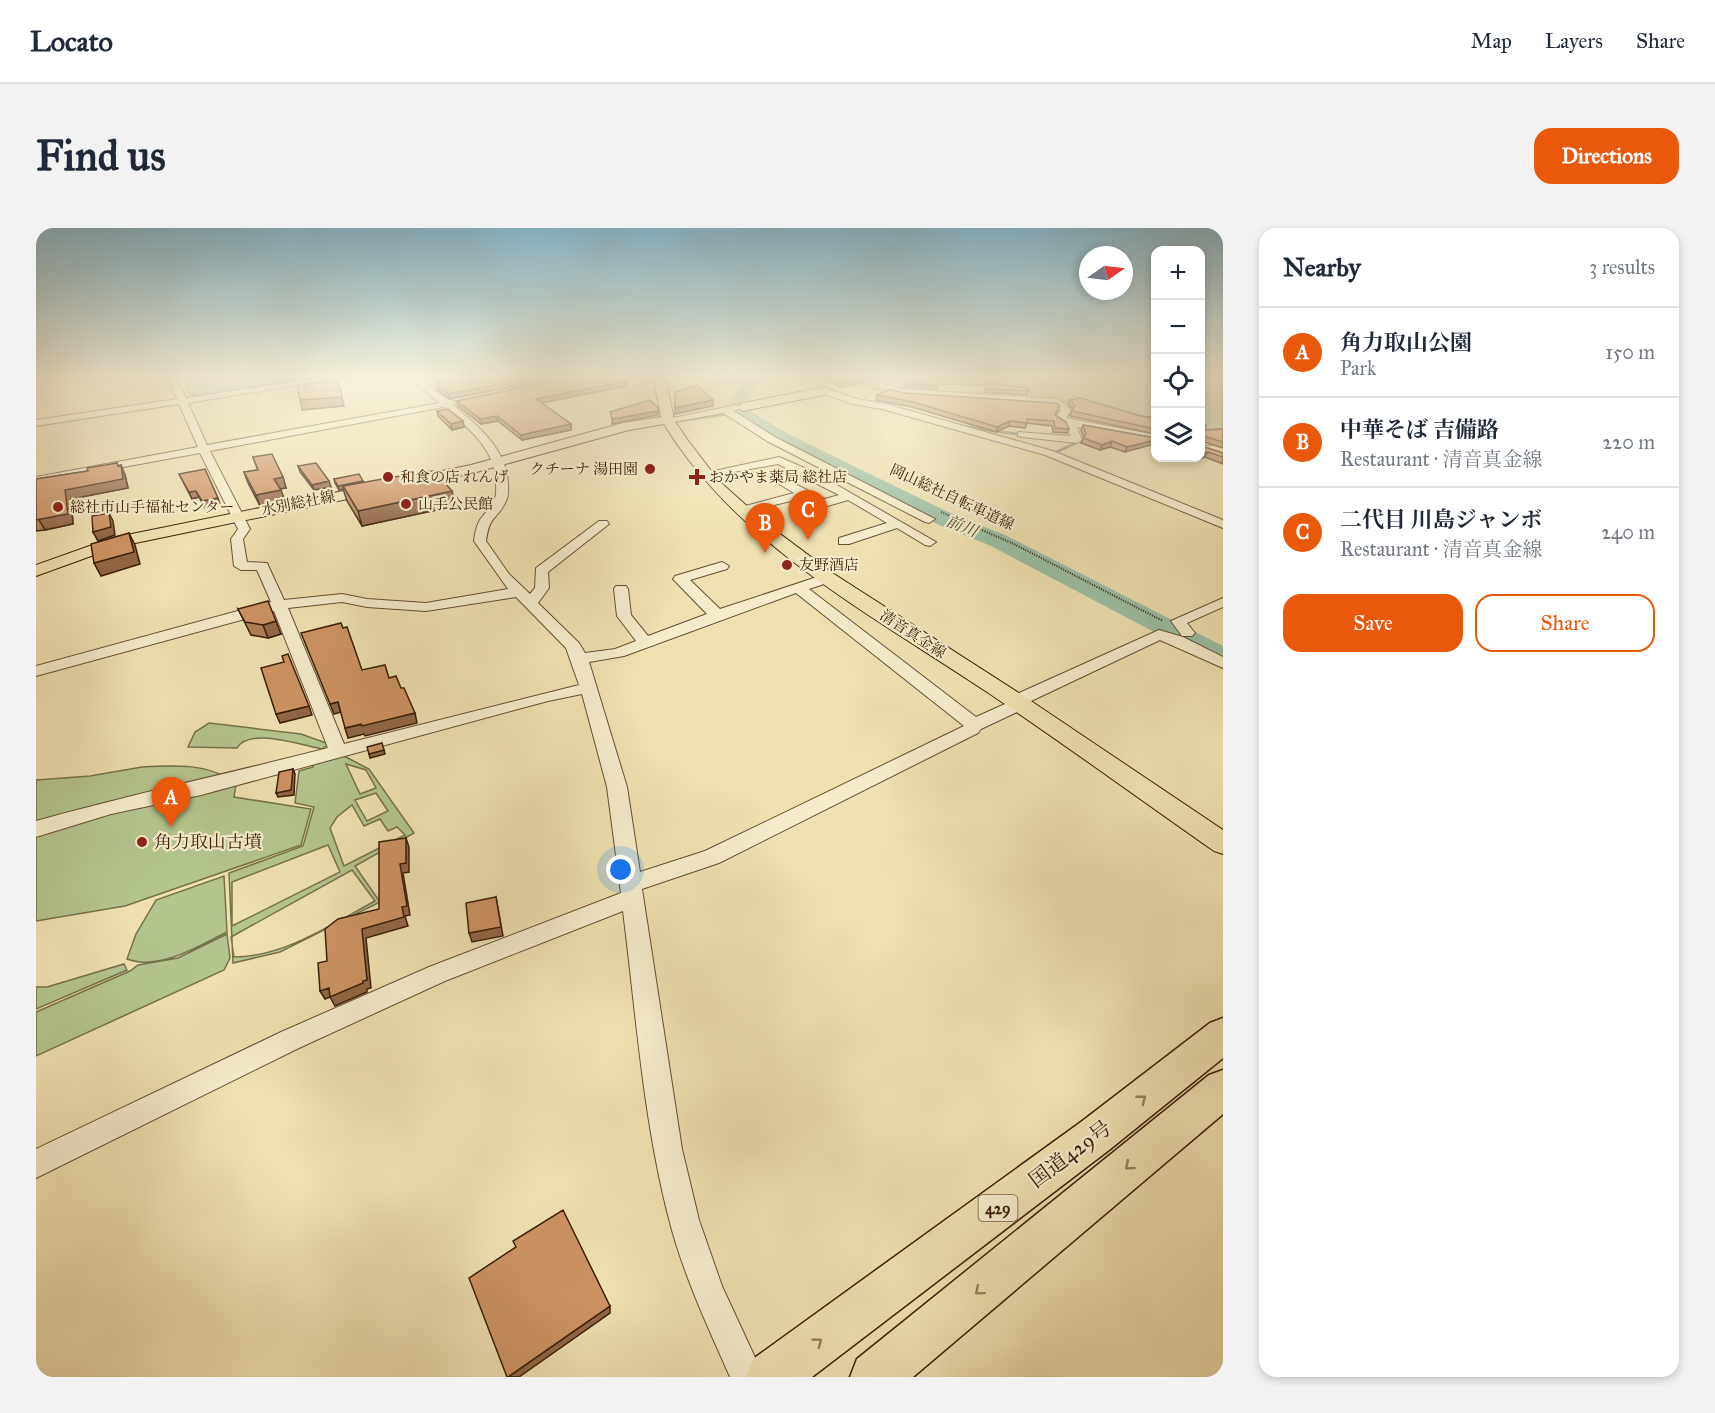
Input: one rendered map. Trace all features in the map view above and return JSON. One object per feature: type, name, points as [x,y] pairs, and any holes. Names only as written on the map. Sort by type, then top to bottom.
[{"type":"highway","name":"国道429号","points":[[771,1377],[1095,1136],[1223,1035]]},
{"type":"highway","points":[[875,1377],[1223,1089]]},
{"type":"main road","name":"水別総社線","points":[[36,571],[112,543],[498,462],[615,430]]},
{"type":"main road","name":"清音真金線","points":[[675,430],[706,474],[742,511],[828,578],[1017,702],[1223,844]]},
{"type":"street","points":[[195,430],[224,494],[244,529],[237,539],[241,566],[262,566],[308,672],[338,751]]},
{"type":"street","points":[[36,480],[310,430]]},
{"type":"street","points":[[472,430],[487,443],[498,462],[501,500],[483,520],[479,536],[489,558],[518,592],[531,602],[573,646],[579,659],[617,787],[668,1149],[678,1194],[708,1291],[747,1377]]},
{"type":"street","points":[[764,430],[800,453],[933,515]]},
{"type":"street","points":[[963,430],[1052,454],[1223,524]]},
{"type":"street","points":[[1001,430],[1077,440],[1073,430]]},
{"type":"street","points":[[1108,430],[1151,437]]},
{"type":"street","points":[[1205,443],[1223,441]]},
{"type":"street","points":[[1205,446],[1221,453]]},
{"type":"street","points":[[706,474],[779,460],[800,453]]},
{"type":"street","points":[[779,460],[812,475],[930,542]]},
{"type":"street","points":[[775,477],[824,503],[846,496]]},
{"type":"street","points":[[742,511],[804,494]]},
{"type":"street","points":[[531,602],[542,588],[541,571],[603,524]]},
{"type":"street","points":[[844,541],[897,524]]},
{"type":"street","points":[[717,615],[680,579],[722,566]]},
{"type":"street","points":[[579,659],[618,653],[717,615],[828,578]]},
{"type":"street","points":[[798,588],[960,711],[974,725]]},
{"type":"street","points":[[621,589],[624,616],[646,643]]},
{"type":"street","points":[[36,670],[278,605],[342,598],[367,603],[426,607],[518,592]]},
{"type":"street","points":[[1187,633],[1178,621],[1223,602]]},
{"type":"street","points":[[36,1164],[290,1040],[416,983],[712,856],[972,729],[974,725],[1011,708],[1017,702],[1159,635],[1178,639],[1223,663]]},
{"type":"street","points":[[36,829],[111,807],[201,788],[547,696],[588,688]]},
{"type":"path","name":"岡山総社自転車道線","points":[[933,515],[1014,544],[1187,633]]},
{"type":"shaded area","points":[[1206,430],[1223,430],[1223,435]]},
{"type":"shaded area","points":[[209,723],[301,734],[329,744],[322,749],[264,738],[243,742],[237,748],[188,747],[195,732]]},
{"type":"shaded area","points":[[344,756],[369,769],[414,833],[355,866],[380,902],[280,952],[233,963],[232,945],[234,957],[253,956],[271,951],[307,938],[375,901],[352,870],[232,937],[229,873],[303,846],[314,807],[295,803],[299,771],[313,767],[313,763]],"holes":[[[346,764],[366,770],[376,788],[360,794]],[[376,793],[388,811],[367,821],[355,800]],[[352,805],[364,826],[380,819],[388,831],[397,827],[405,835],[344,866],[330,828],[337,817]],[[328,845],[340,872],[232,926],[232,882]]]},
{"type":"shaded area","points":[[179,766],[204,769],[226,777],[236,784],[234,797],[311,809],[301,845],[125,906],[36,921],[36,780],[90,776],[142,767]]},
{"type":"shaded area","points":[[224,876],[227,932],[191,950],[165,959],[140,962],[127,959],[136,934],[156,900]]},
{"type":"shaded area","points":[[227,934],[230,958],[224,970],[36,1056],[36,1012],[130,971],[138,965],[178,958]]},
{"type":"shaded area","points":[[124,964],[127,970],[36,1009],[36,987],[47,987]]},
{"type":"building","points":[[514,430],[545,430],[521,435]]},
{"type":"building","points":[[1085,430],[1109,430],[1151,437],[1151,441],[1127,447],[1112,441],[1102,445],[1083,438],[1086,434]]},
{"type":"building","points":[[1205,430],[1223,430],[1223,442],[1205,437]]},
{"type":"building","points":[[1205,447],[1223,453],[1223,457],[1205,452]]},
{"type":"building","points":[[272,454],[283,477],[274,479],[281,490],[256,495],[244,472],[258,470],[253,457]]},
{"type":"building","points":[[117,463],[118,466],[121,465],[123,479],[65,490],[68,514],[36,520],[36,479],[88,471],[87,468]]},
{"type":"building","points":[[316,463],[329,481],[312,485],[298,466]]},
{"type":"building","points":[[205,469],[218,498],[202,501],[196,491],[189,492],[179,474]]},
{"type":"building","points":[[434,471],[452,491],[358,511],[343,486],[422,472]]},
{"type":"building","points":[[359,474],[363,481],[338,486],[334,479]]},
{"type":"building","points":[[109,513],[111,527],[93,532],[92,516]]},
{"type":"building","points":[[129,533],[134,552],[94,563],[91,544]]},
{"type":"building","points":[[268,601],[276,621],[263,625],[245,622],[238,609]]},
{"type":"building","points":[[341,623],[343,628],[347,627],[362,670],[385,665],[389,678],[396,676],[401,688],[404,688],[415,713],[345,728],[338,702],[330,704],[301,633]]},
{"type":"building","points":[[288,654],[309,706],[276,714],[261,668],[284,662],[282,656]]},
{"type":"building","points":[[382,743],[384,750],[369,754],[367,747]]},
{"type":"building","points":[[293,769],[291,790],[276,793],[279,772]]},
{"type":"building","points":[[406,838],[406,863],[400,864],[407,906],[402,907],[404,917],[362,929],[367,980],[330,997],[329,988],[320,991],[318,963],[327,961],[325,929],[338,919],[379,909],[379,842]]},
{"type":"building","points":[[496,897],[501,927],[469,933],[466,903]]},
{"type":"building","points":[[563,1210],[610,1306],[507,1377],[469,1278],[516,1247],[513,1241]]},
{"type":"waterway","name":"前川","points":[[769,430],[938,516],[999,541],[1223,657]]},
{"type":"waterway","points":[[986,430],[1023,435]]},
{"type":"waterway","points":[[1050,455],[1082,440]]},
{"type":"place","name":"クチーナ 湯田園","points":[[650,469]]},
{"type":"place","name":"和食の店 れんげ","points":[[388,477]]},
{"type":"place","name":"おかやま薬局 総社店","points":[[697,477]]},
{"type":"place","name":"山手公民館","points":[[406,504]]},
{"type":"place","name":"総社市山手福祉センター","points":[[58,507]]},
{"type":"place","name":"二代目 川島ジャンボ","points":[[808,540]]},
{"type":"place","name":"中華そば 吉備路","points":[[765,553]]},
{"type":"place","name":"友野酒店","points":[[787,565]]},
{"type":"place","name":"角力取山公園","points":[[171,827]]},
{"type":"place","name":"角力取山古墳","points":[[142,842]]}]
